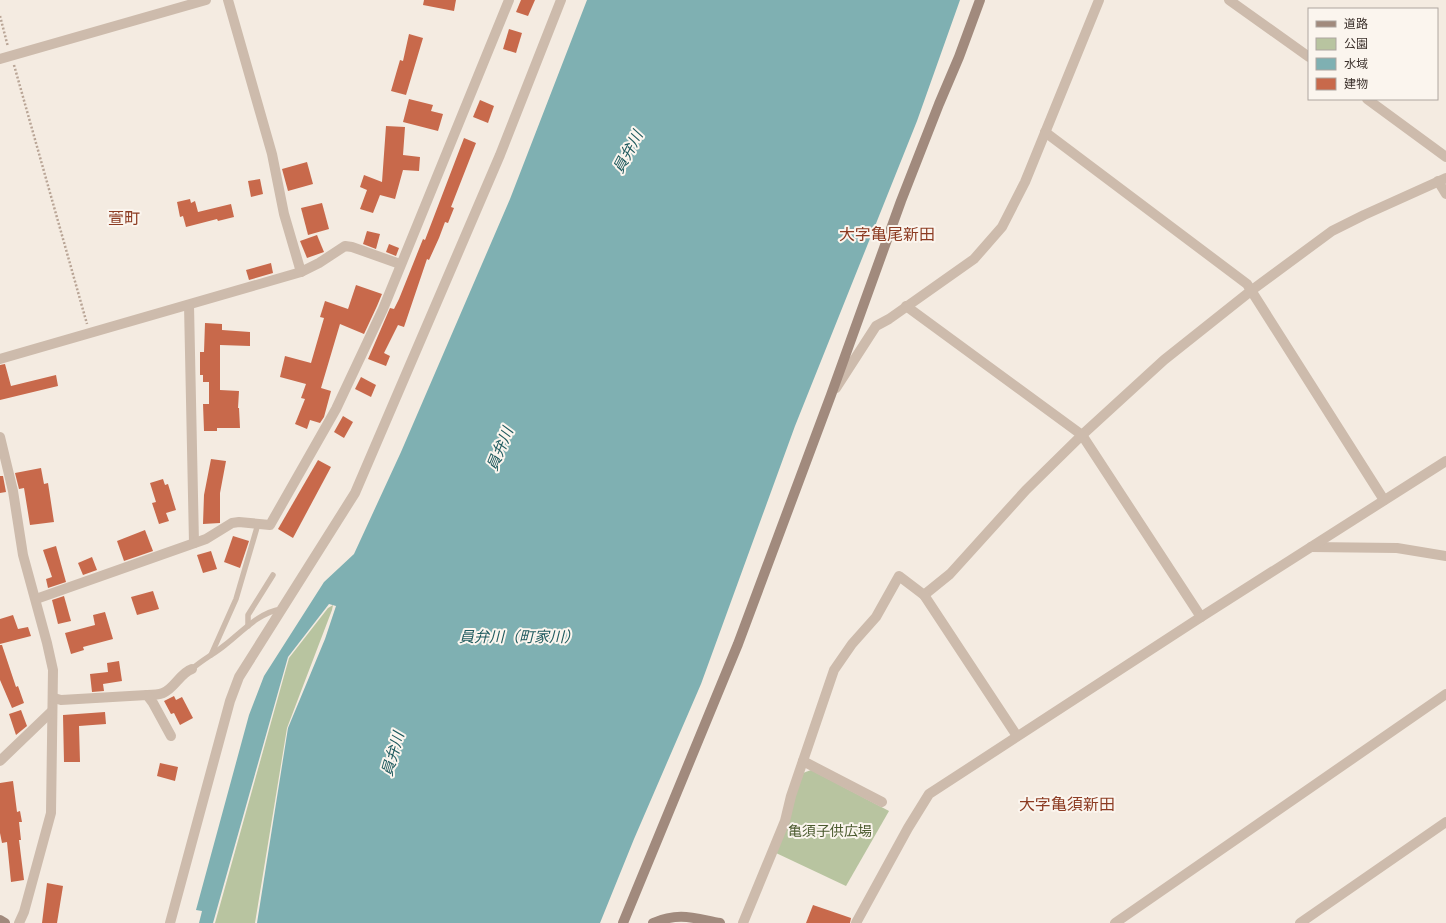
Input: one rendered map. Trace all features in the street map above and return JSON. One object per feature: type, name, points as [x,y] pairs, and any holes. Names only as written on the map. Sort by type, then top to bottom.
[{"type":"street","points":[[0,59],[206,0]]},
{"type":"street","points":[[228,0],[272,154],[284,214],[301,272]]},
{"type":"street","points":[[36,599],[206,539],[232,523],[270,524],[336,409],[382,309],[509,0]]},
{"type":"street","points":[[170,923],[230,701],[240,677],[354,493],[500,155],[561,0]]},
{"type":"street","points":[[623,923],[738,644],[831,395],[901,201],[959,57],[980,0]]},
{"type":"street","points":[[831,395],[876,326],[969,263],[1002,227],[1024,182],[1099,0]]},
{"type":"street","points":[[1229,0],[1308,56]]},
{"type":"street","points":[[1368,100],[1446,157]]},
{"type":"street","points":[[1045,132],[1247,284],[1384,500]]},
{"type":"street","points":[[924,595],[950,574],[1026,490],[1082,435],[1164,360],[1252,290],[1332,231],[1364,215],[1442,180],[1446,194]]},
{"type":"street","points":[[0,360],[189,306],[301,272],[319,263],[345,246],[400,264]]},
{"type":"street","points":[[189,306],[194,543]]},
{"type":"street","points":[[906,306],[1082,435],[1201,617]]},
{"type":"street","points":[[0,437],[13,490],[23,556],[36,599],[53,670],[54,698],[51,712],[51,813],[24,912],[19,923]]},
{"type":"street","points":[[856,923],[908,828],[929,794],[1016,736],[1446,461]]},
{"type":"street","points":[[1310,547],[1397,548],[1446,556]]},
{"type":"street","points":[[743,923],[785,821],[791,796],[834,670],[852,644],[876,617],[899,576],[924,595],[1016,736]]},
{"type":"street","points":[[54,698],[61,700],[162,694],[175,684],[186,671],[192,668]]},
{"type":"street","points":[[1115,923],[1446,694]]},
{"type":"street","points":[[147,695],[171,736]]},
{"type":"street","points":[[0,761],[51,712]]},
{"type":"street","points":[[803,761],[882,802]]},
{"type":"street","points":[[1300,923],[1446,822]]},
{"type":"street","points":[[652,923],[665,918],[680,915],[720,923]]},
{"type":"street","points":[[0,920],[5,923]]},
{"type":"lane","points":[[210,655],[236,599],[258,524]]},
{"type":"lane","points":[[248,626],[248,615],[274,575]]},
{"type":"lane","points":[[192,668],[225,646],[248,626],[272,610],[281,609]]},
{"type":"path","points":[[0,16],[90,334]]},
{"type":"green space","points":[[333,605],[287,728],[255,923],[215,923],[289,658],[328,608]]},
{"type":"green space","name":"亀須子供広場","points":[[811,770],[889,811],[846,886],[776,853],[803,773]]},
{"type":"water","name":"員弁川（町家川）","points":[[587,0],[960,0],[917,121],[795,426],[701,684],[634,839],[600,923],[257,923],[288,728],[325,639],[336,606],[329,604],[288,657],[213,923],[199,923],[202,911],[196,910],[249,715],[264,676],[324,582],[354,554],[401,452],[510,199]]},
{"type":"building","points":[[424,0],[456,0],[454,11],[423,5]]},
{"type":"building","points":[[521,0],[535,0],[528,16],[516,12]]},
{"type":"building","points":[[509,29],[522,33],[516,53],[503,49]]},
{"type":"building","points":[[409,34],[423,38],[406,95],[391,91],[400,60],[403,61]]},
{"type":"building","points":[[409,99],[433,105],[431,111],[443,114],[438,131],[403,122]]},
{"type":"building","points":[[480,100],[494,106],[488,123],[473,117]]},
{"type":"building","points":[[386,126],[405,127],[403,155],[420,157],[419,171],[403,170],[395,199],[380,195],[373,213],[360,209],[367,190],[360,187],[364,175],[382,182]]},
{"type":"building","points":[[464,138],[476,143],[451,207],[454,208],[448,223],[445,222],[429,260],[427,259],[404,327],[398,325],[384,353],[390,356],[386,366],[368,359],[390,308],[394,309],[399,299],[423,239],[425,240]]},
{"type":"building","points":[[307,162],[313,184],[288,191],[282,169]]},
{"type":"building","points":[[260,179],[263,194],[251,197],[248,181]]},
{"type":"building","points":[[190,199],[191,203],[195,201],[198,212],[231,204],[234,217],[218,221],[217,219],[186,227],[183,216],[180,217],[177,202]]},
{"type":"building","points":[[322,203],[329,229],[308,235],[301,208]]},
{"type":"building","points":[[367,231],[380,234],[376,249],[363,244]]},
{"type":"building","points":[[317,235],[324,252],[307,258],[300,241]]},
{"type":"building","points":[[389,244],[399,248],[396,256],[386,252]]},
{"type":"building","points":[[271,263],[273,273],[249,280],[246,270]]},
{"type":"building","points":[[356,285],[382,294],[364,334],[340,324],[321,388],[331,391],[324,417],[320,423],[310,420],[307,429],[295,424],[305,399],[301,398],[306,384],[280,377],[285,356],[311,363],[324,318],[320,317],[325,301],[348,309]]},
{"type":"building","points":[[205,323],[222,324],[222,330],[250,332],[250,346],[220,345],[220,390],[239,391],[238,408],[240,428],[217,428],[217,431],[204,431],[203,404],[209,404],[209,382],[203,382],[203,375],[200,375],[200,352],[204,352]]},
{"type":"building","points":[[5,364],[11,386],[56,375],[58,386],[0,400],[0,365]]},
{"type":"building","points":[[361,377],[376,385],[371,397],[355,389]]},
{"type":"building","points":[[343,416],[353,422],[344,438],[334,432]]},
{"type":"building","points":[[211,459],[226,461],[220,493],[220,523],[203,524],[204,495]]},
{"type":"building","points":[[318,460],[331,467],[293,538],[278,529]]},
{"type":"building","points":[[41,468],[44,484],[48,483],[54,522],[30,525],[24,488],[19,489],[15,473]]},
{"type":"building","points":[[0,476],[3,476],[6,492],[0,493]]},
{"type":"building","points":[[163,479],[165,485],[168,484],[176,510],[166,513],[169,521],[159,524],[152,503],[156,502],[150,483]]},
{"type":"building","points":[[145,530],[153,551],[124,561],[117,541]]},
{"type":"building","points":[[233,536],[249,541],[240,568],[224,562]]},
{"type":"building","points":[[56,546],[66,582],[48,588],[46,579],[52,577],[43,550]]},
{"type":"building","points":[[211,551],[217,569],[203,573],[197,555]]},
{"type":"building","points":[[92,557],[97,570],[83,575],[78,563]]},
{"type":"building","points":[[153,591],[159,609],[137,615],[131,597]]},
{"type":"building","points":[[64,596],[71,621],[58,624],[52,600]]},
{"type":"building","points":[[105,612],[113,639],[83,647],[84,650],[71,654],[65,633],[95,625],[93,615]]},
{"type":"building","points":[[13,615],[18,629],[28,627],[31,636],[0,644],[0,619]]},
{"type":"building","points":[[0,645],[2,645],[16,687],[18,686],[24,703],[12,708],[0,680]]},
{"type":"building","points":[[119,661],[122,681],[103,684],[104,691],[92,692],[90,674],[108,672],[107,663]]},
{"type":"building","points":[[174,696],[176,700],[182,697],[193,718],[180,725],[174,713],[171,714],[164,701]]},
{"type":"building","points":[[21,710],[27,726],[16,735],[9,714]]},
{"type":"building","points":[[105,712],[106,724],[79,726],[80,762],[64,762],[63,715]]},
{"type":"building","points":[[160,763],[178,767],[175,781],[157,776]]},
{"type":"building","points":[[13,781],[17,812],[20,811],[22,822],[19,822],[21,840],[19,840],[24,880],[11,882],[7,842],[2,843],[0,833],[0,783]]},
{"type":"building","points":[[47,883],[63,886],[57,923],[42,923]]},
{"type":"building","points":[[813,905],[851,918],[850,923],[806,923]]},
{"type":"district","name":"萱町","points":[[124,218]]},
{"type":"district","name":"大字亀尾新田","points":[[887,234]]},
{"type":"district","name":"大字亀須新田","points":[[1067,804]]},
{"type":"water label","name":"員弁川","points":[[628,152]]},
{"type":"water label","name":"員弁川","points":[[500,449]]},
{"type":"water label","name":"員弁川","points":[[393,754]]}]
